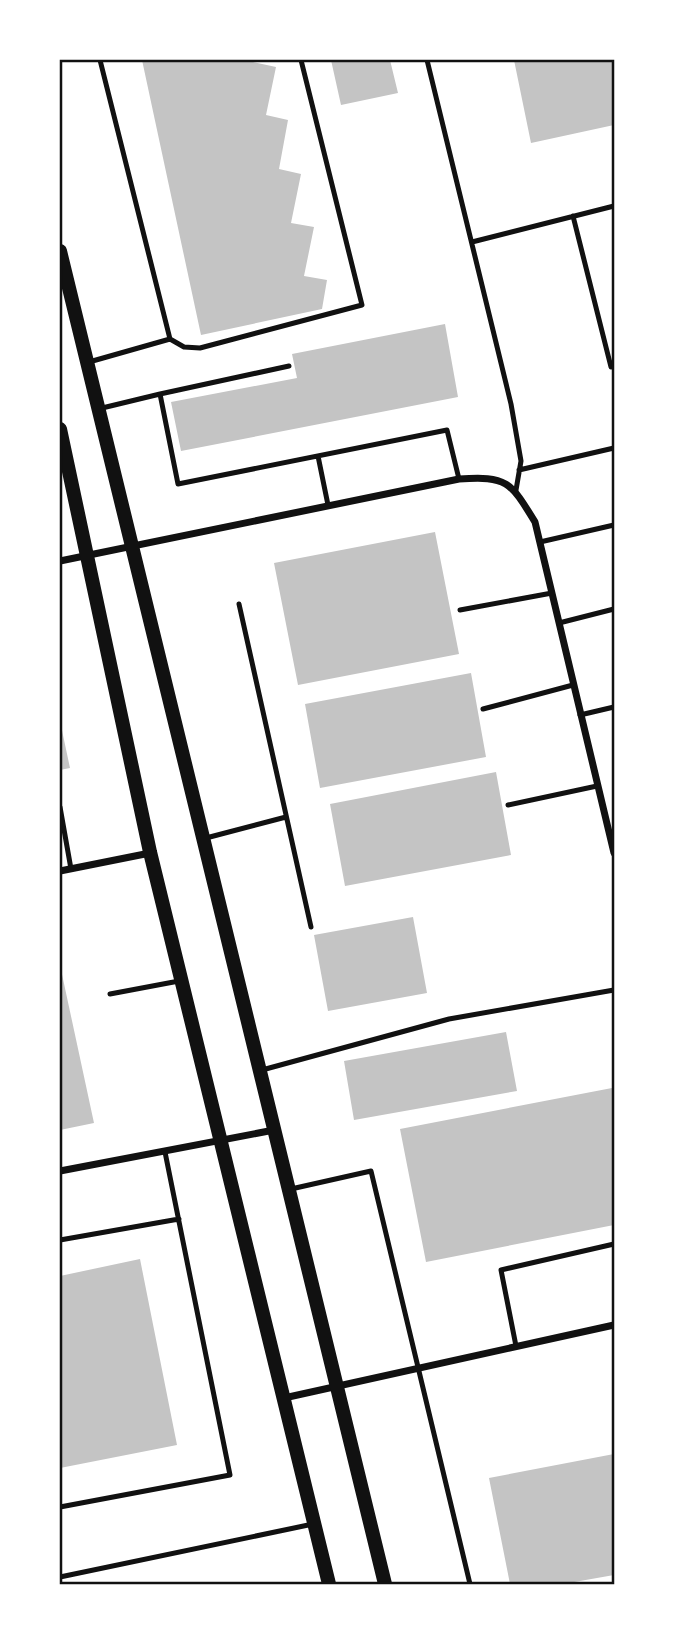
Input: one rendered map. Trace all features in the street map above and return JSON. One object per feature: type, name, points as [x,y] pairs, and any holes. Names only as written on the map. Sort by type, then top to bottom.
[{"type":"main road","points":[[60,251],[385,1584]]},
{"type":"main road","points":[[60,429],[89,555],[150,852],[329,1584]]},
{"type":"street","points":[[60,561],[458,479],[494,477],[516,490],[535,522],[614,853]]},
{"type":"street","points":[[60,872],[150,852]]},
{"type":"street","points":[[60,1171],[274,1130]]},
{"type":"street","points":[[284,1398],[614,1325]]},
{"type":"lane","points":[[100,60],[170,339]]},
{"type":"lane","points":[[86,363],[170,339],[184,347],[200,348],[362,305],[302,60]]},
{"type":"lane","points":[[427,60],[511,404],[521,461],[516,490]]},
{"type":"lane","points":[[472,242],[614,206]]},
{"type":"lane","points":[[573,216],[611,367]]},
{"type":"lane","points":[[97,410],[289,366]]},
{"type":"lane","points":[[160,394],[178,484],[447,430],[458,479]]},
{"type":"lane","points":[[519,470],[614,448]]},
{"type":"lane","points":[[318,456],[328,505]]},
{"type":"lane","points":[[540,542],[614,525]]},
{"type":"lane","points":[[460,610],[552,593]]},
{"type":"lane","points":[[239,604],[311,927]]},
{"type":"lane","points":[[559,623],[614,609]]},
{"type":"lane","points":[[483,709],[573,685]]},
{"type":"lane","points":[[580,715],[614,707]]},
{"type":"lane","points":[[508,805],[597,786]]},
{"type":"lane","points":[[60,807],[71,869]]},
{"type":"lane","points":[[203,839],[286,817]]},
{"type":"lane","points":[[110,994],[182,980]]},
{"type":"lane","points":[[259,1071],[449,1019],[614,990]]},
{"type":"lane","points":[[60,1507],[230,1475],[165,1152]]},
{"type":"lane","points":[[288,1190],[372,1171],[470,1584]]},
{"type":"lane","points":[[60,1240],[179,1219]]},
{"type":"lane","points":[[516,1346],[501,1270],[614,1244]]},
{"type":"lane","points":[[60,1577],[314,1524]]},
{"type":"building","points":[[142,60],[254,60],[253,62],[276,67],[266,115],[288,120],[279,169],[301,174],[291,223],[314,227],[304,276],[327,280],[322,309],[201,335]]},
{"type":"building","points":[[331,60],[390,60],[398,93],[341,105]]},
{"type":"building","points":[[514,60],[614,60],[614,125],[531,143]]},
{"type":"building","points":[[445,324],[458,397],[181,451],[171,402],[297,378],[292,354]]},
{"type":"building","points":[[435,532],[459,654],[298,685],[274,563]]},
{"type":"building","points":[[471,673],[486,757],[320,788],[305,704]]},
{"type":"building","points":[[60,721],[70,768],[60,770]]},
{"type":"building","points":[[496,772],[511,855],[345,886],[330,804]]},
{"type":"building","points":[[413,917],[427,993],[328,1011],[314,935]]},
{"type":"building","points":[[60,965],[94,1123],[60,1130]]},
{"type":"building","points":[[506,1032],[517,1091],[354,1120],[344,1061]]},
{"type":"building","points":[[612,1088],[614,1225],[426,1262],[400,1129]]},
{"type":"building","points":[[140,1259],[177,1445],[60,1468],[60,1276]]},
{"type":"building","points":[[614,1454],[614,1575],[563,1584],[510,1584],[489,1478]]}]
